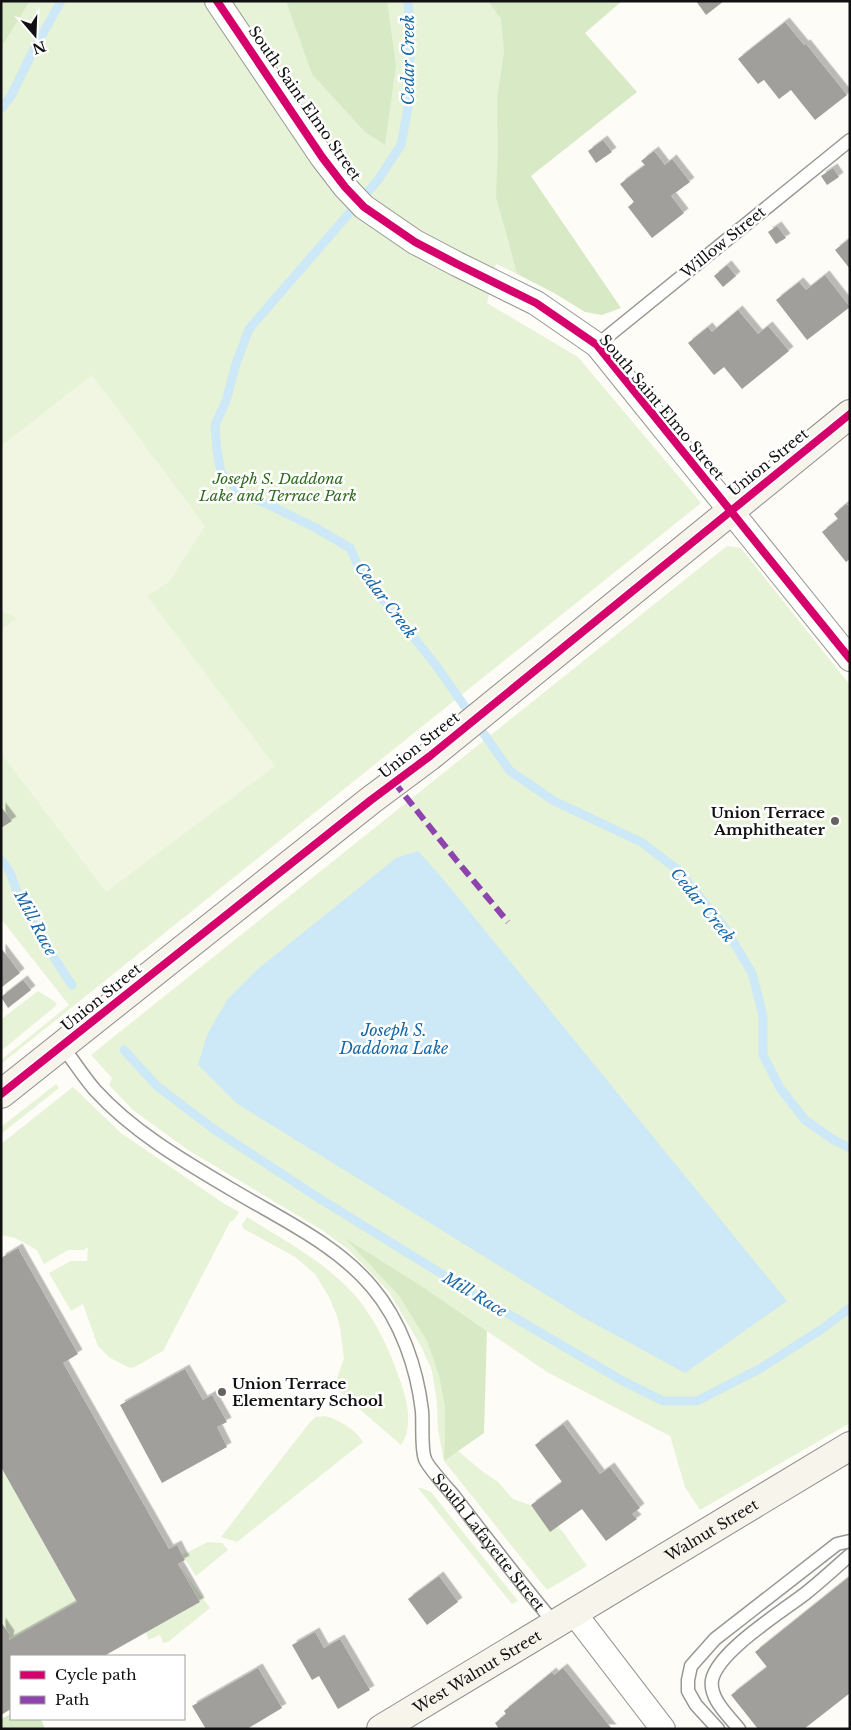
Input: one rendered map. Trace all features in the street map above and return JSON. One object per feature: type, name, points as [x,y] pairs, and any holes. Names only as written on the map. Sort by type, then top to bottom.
[{"type":"street","name":"South Saint Elmo Street","points":[[217,1],[322,157],[345,187],[364,207],[405,235],[457,264],[536,303],[597,345],[850,658]]},
{"type":"street","name":"Union Street","points":[[1,1094],[371,800],[430,756],[850,414]]},
{"type":"street","name":"Walnut Street","points":[[564,1618],[850,1446]]},
{"type":"street","name":"West Walnut Street","points":[[391,1726],[564,1618]]},
{"type":"street","name":"South Lafayette Street","points":[[564,1618],[663,1729]]},
{"type":"lane","name":"Willow Street","points":[[597,345],[850,140]]},
{"type":"lane","name":"South Lafayette Street","points":[[62,1046],[95,1090],[124,1118],[172,1153],[287,1220],[361,1276],[373,1288],[388,1311],[412,1363],[420,1392],[425,1459],[564,1618]]},
{"type":"lane","points":[[718,1729],[696,1704],[688,1691],[691,1666],[715,1639],[837,1544],[850,1541]]},
{"type":"lane","points":[[740,1729],[715,1700],[712,1681],[721,1661],[738,1645],[807,1592],[850,1555]]},
{"type":"green space","points":[[1,1],[30,1],[1,48]]},
{"type":"green space","name":"Joseph S. Daddona Lake and Terrace Park","points":[[30,1],[550,1],[504,227],[517,274],[496,264],[487,303],[578,357],[701,503],[1,1064],[1,1060],[69,1005],[1,919],[1,48]]},
{"type":"green space","points":[[286,1],[387,1],[396,65],[385,145],[365,132],[312,74]]},
{"type":"green space","points":[[488,1],[622,1],[585,33],[637,92],[531,176],[621,308],[602,315],[585,312],[517,274],[496,197],[497,100],[504,52],[501,19]]},
{"type":"green space","points":[[92,375],[205,526],[169,582],[147,596],[275,766],[106,892],[1,753],[1,630],[17,618],[1,611],[1,446]]},
{"type":"green space","points":[[727,546],[741,548],[850,685],[850,1423],[700,1510],[685,1487],[670,1436],[547,1372],[423,1287],[347,1240],[399,1296],[427,1341],[439,1376],[445,1408],[444,1460],[458,1451],[498,1482],[513,1499],[542,1509],[563,1532],[587,1566],[547,1590],[444,1461],[438,1430],[437,1402],[432,1371],[422,1348],[389,1292],[349,1250],[322,1230],[188,1150],[133,1110],[109,1085],[112,1078],[91,1055]]},
{"type":"green space","points":[[38,991],[57,1005],[1,1051],[1,1017],[3,1018]]},
{"type":"green space","points":[[56,1084],[59,1088],[1,1134],[1,1127]]},
{"type":"green space","points":[[73,1087],[121,1133],[239,1212],[234,1220],[230,1222],[163,1351],[135,1367],[130,1368],[110,1358],[98,1346],[83,1304],[71,1311],[49,1273],[71,1261],[87,1261],[88,1247],[84,1250],[68,1250],[44,1264],[37,1250],[15,1238],[1,1235],[1,1144]]},
{"type":"green space","points":[[247,1217],[301,1250],[327,1269],[350,1290],[367,1310],[386,1346],[404,1391],[408,1423],[405,1438],[401,1445],[339,1391],[335,1384],[344,1358],[340,1328],[329,1297],[315,1274],[295,1257],[244,1229],[242,1225]]},
{"type":"green space","points":[[345,1238],[423,1287],[487,1331],[484,1433],[444,1461],[445,1408],[439,1376],[427,1341],[399,1296]]},
{"type":"green space","points":[[325,1416],[346,1426],[356,1433],[363,1442],[237,1542],[221,1537],[310,1422],[316,1417]]},
{"type":"green space","points":[[1,1467],[77,1602],[9,1640],[10,1635],[1,1622]]},
{"type":"green space","points":[[418,1488],[431,1492],[518,1601],[512,1604]]},
{"type":"green space","points":[[208,1542],[222,1543],[228,1550],[196,1576],[182,1555]]},
{"type":"green space","points":[[178,1564],[210,1608],[168,1642],[163,1643],[160,1635],[148,1640],[146,1632],[200,1602]]},
{"type":"green space","points":[[10,1714],[10,1720],[41,1720],[45,1729],[1,1729],[1,1719]]},
{"type":"water","name":"Joseph S. Daddona Lake","points":[[418,851],[443,879],[787,1301],[685,1373],[577,1314],[236,1103],[198,1065],[207,1035],[227,1000],[259,968],[396,858]]},
{"type":"building","points":[[696,1],[724,1],[706,15]]},
{"type":"building","points":[[785,22],[804,45],[806,44],[847,95],[815,120],[791,90],[779,99],[764,80],[758,84],[738,59]]},
{"type":"building","points":[[603,140],[612,152],[596,163],[588,151]]},
{"type":"building","points":[[654,151],[665,165],[672,159],[690,182],[671,196],[684,213],[652,238],[628,207],[634,202],[620,184],[645,165],[641,161]]},
{"type":"building","points":[[833,168],[839,177],[827,185],[821,176]]},
{"type":"building","points":[[777,226],[786,238],[776,244],[768,232]]},
{"type":"building","points":[[850,238],[850,269],[835,250]]},
{"type":"building","points":[[727,265],[736,276],[723,287],[714,276]]},
{"type":"building","points":[[825,275],[850,307],[807,340],[776,300],[799,282],[806,290]]},
{"type":"building","points":[[738,310],[758,334],[768,326],[789,351],[742,389],[724,367],[714,375],[688,343],[708,327],[712,332]]},
{"type":"building","points":[[846,504],[850,507],[850,559],[846,562],[822,532],[838,519],[834,514]]},
{"type":"building","points":[[1,807],[12,821],[1,828]]},
{"type":"building","points":[[1,948],[20,973],[2,987],[1,986]]},
{"type":"building","points":[[23,980],[31,990],[8,1008],[1,997]]},
{"type":"building","points":[[18,1248],[78,1354],[63,1363],[169,1549],[177,1545],[185,1560],[178,1564],[200,1602],[106,1655],[10,1655],[10,1710],[1,1715],[1,1622],[10,1635],[9,1640],[77,1602],[1,1467],[1,1258]]},
{"type":"building","points":[[185,1369],[203,1400],[212,1395],[227,1422],[217,1427],[227,1447],[162,1483],[120,1405]]},
{"type":"building","points":[[563,1424],[600,1474],[610,1467],[640,1508],[632,1514],[637,1519],[606,1541],[582,1509],[550,1532],[531,1505],[562,1482],[535,1445]]},
{"type":"building","points":[[439,1576],[458,1602],[427,1625],[408,1599]]},
{"type":"building","points":[[850,1576],[850,1693],[804,1729],[758,1729],[731,1695],[767,1667],[755,1652]]},
{"type":"building","points":[[315,1632],[324,1648],[340,1639],[370,1690],[338,1709],[319,1676],[312,1680],[292,1645]]},
{"type":"building","points":[[258,1668],[282,1708],[247,1729],[206,1729],[192,1706]]},
{"type":"building","points":[[563,1668],[612,1729],[499,1729],[495,1723],[506,1714],[504,1711],[552,1672],[554,1675]]},
{"type":"waterway","name":"Mill Race","points":[[1,109],[11,96],[61,1]]},
{"type":"waterway","name":"Cedar Creek","points":[[408,1],[410,37],[409,102],[401,145],[378,180],[249,329],[236,364],[226,401],[215,425],[221,472],[241,494],[267,504],[316,528],[350,548],[361,572],[435,664],[510,771],[554,801],[641,842],[678,870],[725,928],[752,973],[763,1016],[763,1055],[780,1088],[805,1120],[832,1139],[850,1148]]},
{"type":"waterway","name":"Mill Race","points":[[1,860],[11,875],[21,902],[45,944],[72,985]]},
{"type":"waterway","name":"Mill Race","points":[[124,1050],[157,1086],[215,1130],[317,1197],[476,1295],[621,1380],[663,1401],[697,1401],[761,1368],[822,1329],[850,1308]]},
{"type":"marked path","points":[[394,782],[508,922]]},
{"type":"cycle path","points":[[217,1],[322,157],[345,187],[364,207],[415,242],[536,303],[597,345],[850,659]]},
{"type":"cycle path","points":[[1,1094],[371,800],[430,756],[850,414]]},
{"type":"place","name":"Union Terrace Amphitheater","points":[[835,821]]},
{"type":"place","name":"Union Terrace Elementary School","points":[[222,1392]]}]
